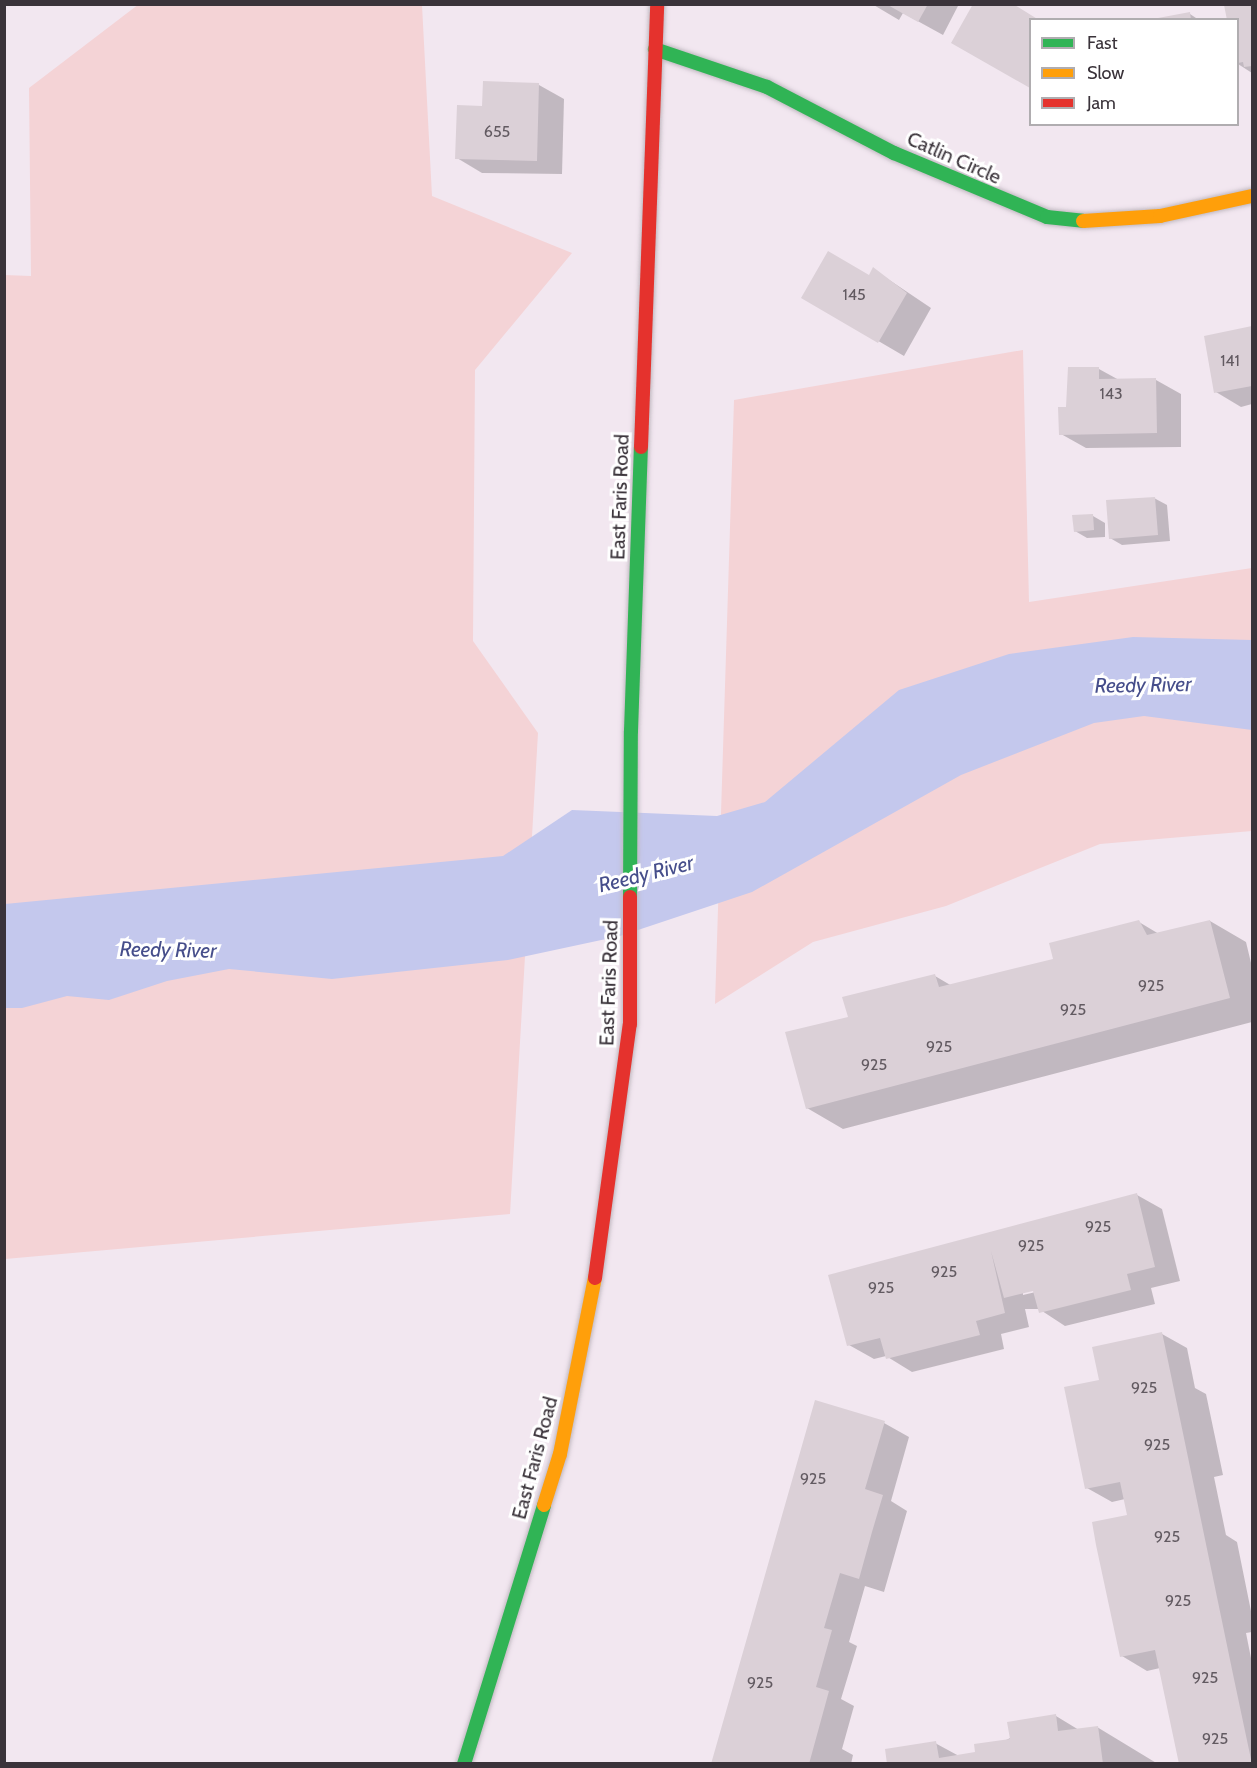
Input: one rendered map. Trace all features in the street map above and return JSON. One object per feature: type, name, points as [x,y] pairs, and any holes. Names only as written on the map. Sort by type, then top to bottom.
[{"type":"main road","name":"East Faris Road","points":[[464,1764],[560,1454],[592,1296],[630,1024],[631,731],[657,4]]},
{"type":"main road","name":"Catlin Circle","points":[[655,49],[767,87],[894,153],[1047,217],[1095,223],[1149,218],[1252,196]]},
{"type":"shaded area","points":[[139,4],[422,5],[432,196],[572,253],[475,370],[473,641],[538,733],[510,1214],[5,1259],[4,275],[31,276],[29,88]]},
{"type":"shaded area","points":[[1023,350],[1029,602],[1252,568],[1252,831],[1100,844],[946,906],[813,942],[715,1004],[734,400]]},
{"type":"water","name":"Reedy River","points":[[1133,637],[1252,640],[1252,730],[1144,716],[1094,723],[961,775],[752,892],[620,936],[508,960],[332,979],[229,969],[167,981],[109,1000],[67,996],[22,1008],[5,1008],[5,904],[503,856],[572,810],[717,816],[765,802],[899,690],[1009,654]]},
{"type":"building","points":[[886,4],[928,4],[918,22]]},
{"type":"building","points":[[973,4],[1013,4],[1036,18],[1029,18],[1029,87],[951,43]]},
{"type":"building","points":[[1252,4],[1252,66],[1244,67],[1243,62],[1239,63],[1239,18],[1227,18],[1224,5]]},
{"type":"building","points":[[1190,12],[1191,18],[1158,18]]},
{"type":"building","points":[[483,81],[539,83],[537,161],[455,159],[457,105],[482,106]]},
{"type":"building","points":[[828,251],[869,275],[873,267],[907,293],[878,343],[801,298]]},
{"type":"building","points":[[1252,326],[1252,386],[1214,393],[1204,336]]},
{"type":"building","points":[[1068,367],[1099,367],[1099,379],[1156,378],[1157,433],[1059,435],[1058,407],[1066,407]]},
{"type":"building","points":[[1155,497],[1158,535],[1109,539],[1106,500]]},
{"type":"building","points":[[1093,514],[1094,530],[1074,532],[1072,515]]},
{"type":"building","points":[[1139,920],[1147,935],[1210,920],[1230,998],[806,1109],[785,1032],[848,1017],[842,997],[935,974],[939,987],[1053,959],[1049,943]]},
{"type":"building","points":[[1137,1193],[1155,1267],[1127,1274],[1131,1290],[1039,1313],[1033,1291],[1004,1298],[991,1251],[1005,1313],[976,1321],[980,1335],[886,1359],[880,1338],[847,1346],[828,1275]]},
{"type":"building","points":[[1162,1332],[1252,1764],[1179,1764],[1155,1650],[1120,1657],[1096,1545],[1092,1522],[1127,1515],[1120,1482],[1085,1489],[1064,1387],[1099,1380],[1092,1347]]},
{"type":"building","points":[[815,1400],[885,1421],[865,1489],[883,1495],[859,1579],[840,1573],[824,1628],[832,1630],[816,1687],[829,1691],[809,1764],[711,1764]]},
{"type":"building","points":[[1056,1714],[1058,1731],[1098,1726],[1103,1764],[887,1764],[885,1749],[936,1741],[939,1758],[975,1752],[974,1744],[1010,1739],[1007,1722]]},
{"type":"traffic: fast","points":[[655,49],[767,87],[894,153],[1047,217],[1083,221]]},
{"type":"traffic: fast","points":[[630,897],[631,731],[641,447]]},
{"type":"traffic: fast","points":[[464,1764],[544,1505]]},
{"type":"traffic: slow","points":[[1083,221],[1160,216],[1252,196]]},
{"type":"traffic: slow","points":[[544,1505],[560,1454],[595,1278]]},
{"type":"traffic: jam","points":[[641,447],[657,4]]},
{"type":"traffic: jam","points":[[595,1278],[630,1024],[630,897]]}]
